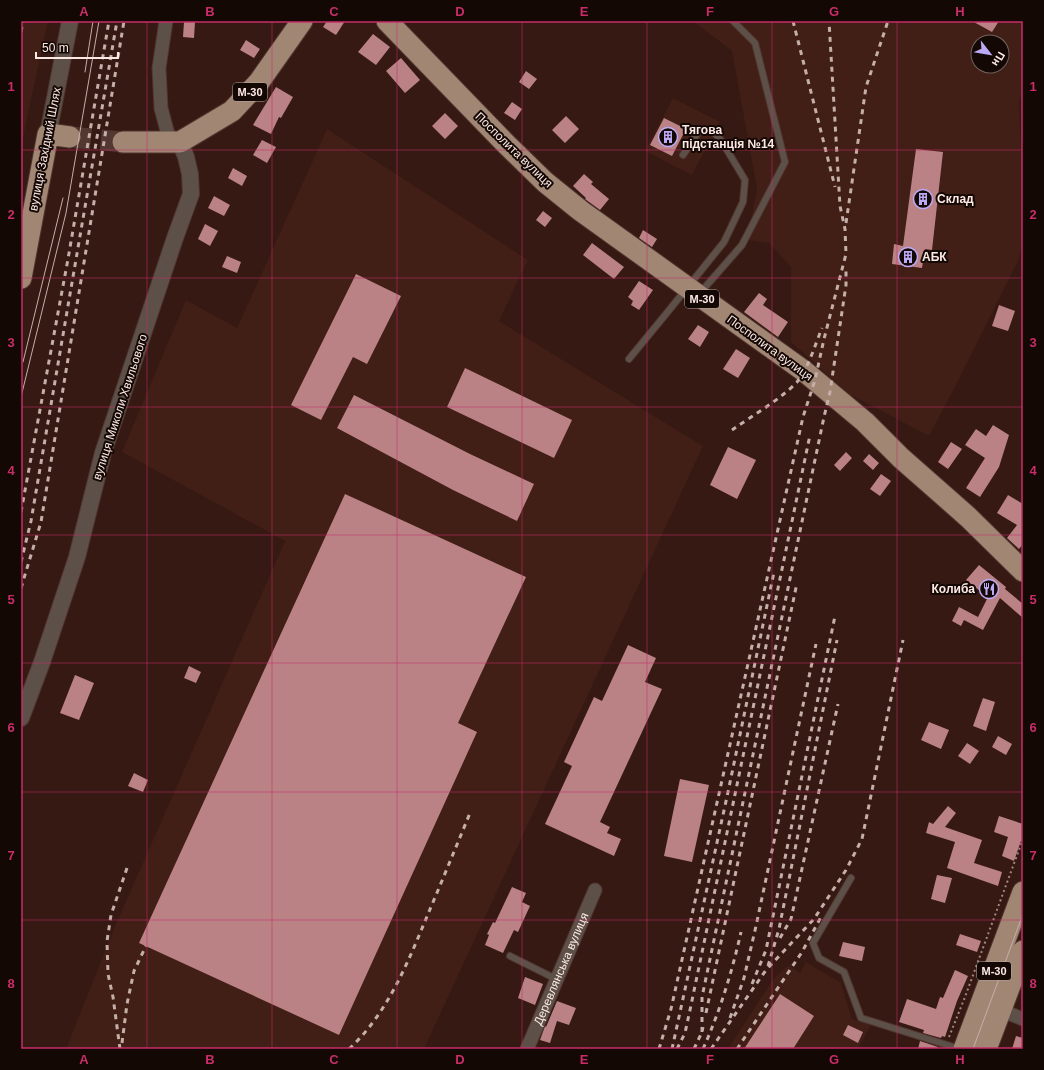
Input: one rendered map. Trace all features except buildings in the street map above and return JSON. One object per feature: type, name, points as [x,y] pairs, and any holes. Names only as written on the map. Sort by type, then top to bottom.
[{"type":"highway","name":"М-30","points":[[175,142],[232,111],[259,82],[302,21]]},
{"type":"highway","name":"Посполита вулиця","points":[[386,21],[545,182],[581,211],[804,371],[830,392],[866,422],[901,458],[968,517],[1023,571]]},
{"type":"highway","points":[[48,134],[70,137]]},
{"type":"highway","name":"вулиця Західний Шлях","points":[[21,278],[48,134]]},
{"type":"highway","points":[[123,142],[175,142]]},
{"type":"highway","name":"М-30","points":[[955,1047],[981,1003],[1023,892]]},
{"type":"highway","name":"М-30","points":[[986,1049],[1023,951]]},
{"type":"street","name":"вулиця Західний Шлях","points":[[48,134],[70,21]]},
{"type":"street","name":"вулиця Миколи Хвильового","points":[[21,718],[42,662],[77,557],[103,453],[191,194],[190,174],[186,157],[175,142],[161,108],[159,68],[166,21]]},
{"type":"street","name":"Деревлянська вулиця","points":[[527,1049],[595,890]]},
{"type":"street","points":[[981,1003],[1023,1019]]},
{"type":"lane","points":[[629,359],[666,314],[742,245],[785,162],[755,43],[733,21]]},
{"type":"lane","points":[[683,155],[700,130],[706,129],[714,133],[721,140],[746,180],[743,202],[724,242],[692,292]]},
{"type":"lane","points":[[851,878],[813,943],[819,958],[844,972],[861,1018],[960,1049]]},
{"type":"lane","points":[[510,956],[556,979]]},
{"type":"path","points":[[955,1047],[965,997],[1023,839]]},
{"type":"shaded area","points":[[21,21],[48,21],[21,151]]},
{"type":"shaded area","points":[[693,21],[1023,21],[1023,91],[1019,101],[1021,154],[1023,159],[1023,238],[1019,259],[929,436],[849,394],[791,342],[791,267],[769,243],[747,240],[757,189],[732,51]]},
{"type":"shaded area","points":[[673,98],[720,122],[692,175],[645,151]]},
{"type":"shaded area","points":[[327,129],[528,260],[499,321],[703,446],[424,1049],[66,1049],[116,924],[285,541],[122,452],[186,300],[237,328]]},
{"type":"shaded area","points":[[806,962],[841,983],[852,1019],[871,1025],[858,1049],[728,1049],[778,974],[789,965],[800,973]]},
{"type":"tunnel","points":[[70,137],[123,142]]},
{"type":"tram line","points":[[85,72],[93,21]]},
{"type":"tram line","points":[[21,397],[66,213],[99,21]]},
{"type":"tram line","points":[[23,362],[63,198]]},
{"type":"tram line","points":[[973,1049],[1023,914]]},
{"type":"railway","points":[[21,32],[23,21]]},
{"type":"railway","points":[[21,512],[68,259],[109,21]]},
{"type":"railway","points":[[21,562],[31,521],[117,21]]},
{"type":"railway","points":[[21,588],[41,522],[124,21]]},
{"type":"railway","points":[[793,21],[835,187]]},
{"type":"railway","points":[[659,1049],[671,1009],[803,417],[815,380],[846,254],[845,229],[840,206],[829,21]]},
{"type":"railway","points":[[846,223],[866,87],[888,21]]},
{"type":"railway","points":[[702,1032],[702,997],[830,392],[846,285],[846,267]]},
{"type":"railway","points":[[732,430],[775,401],[797,382],[808,364],[822,328]]},
{"type":"railway","points":[[677,1049],[685,1033],[690,1010],[810,435]]},
{"type":"railway","points":[[672,1049],[774,572]]},
{"type":"railway","points":[[706,1013],[797,583]]},
{"type":"railway","points":[[752,984],[766,950],[835,616]]},
{"type":"railway","points":[[768,966],[779,929],[837,640]]},
{"type":"railway","points":[[711,1049],[766,970],[814,919],[846,870],[862,839],[903,640]]},
{"type":"railway","points":[[730,1018],[744,978],[756,926],[816,644]]},
{"type":"railway","points":[[780,938],[791,919],[838,704]]},
{"type":"railway","points":[[349,1049],[363,1035],[375,1019],[396,986],[413,950],[470,813]]},
{"type":"railway","points":[[120,1049],[113,997],[108,974],[107,941],[111,915],[127,868]]},
{"type":"railway","points":[[737,1049],[802,952],[821,917]]},
{"type":"railway","points":[[703,1049],[725,991],[741,932]]},
{"type":"railway","points":[[122,1043],[127,1004],[134,971],[146,946]]},
{"type":"railway","points":[[694,1049],[703,1027]]},
{"type":"place","name":"Тягова пiдстанцiя №14","points":[[668,137]]},
{"type":"place","name":"Склад","points":[[923,199]]},
{"type":"place","name":"АБК","points":[[908,257]]},
{"type":"place","name":"Колиба","points":[[989,589]]}]
